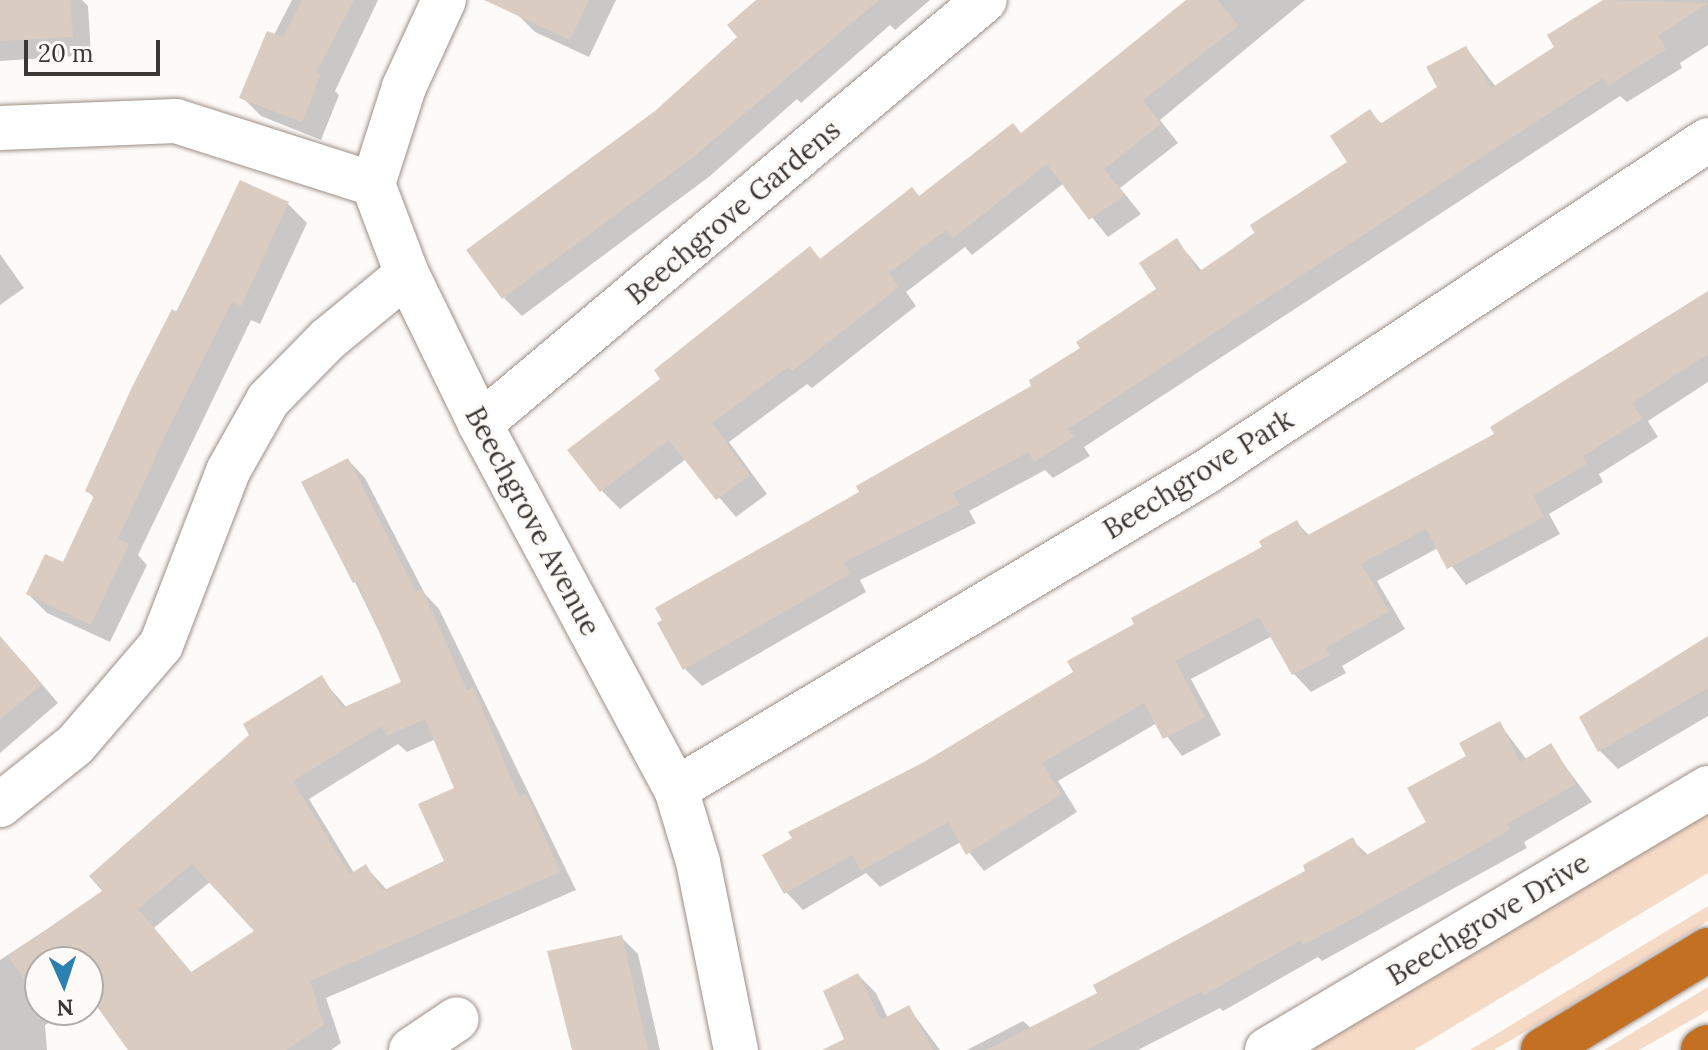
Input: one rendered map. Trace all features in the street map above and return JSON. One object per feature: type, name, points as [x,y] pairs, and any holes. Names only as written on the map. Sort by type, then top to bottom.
[{"type":"highway","points":[[1543,1050],[1708,950]]},
{"type":"highway","points":[[1703,1050],[1708,1047]]},
{"type":"street","points":[[0,128],[176,121],[373,184],[404,87],[444,0]]},
{"type":"street","name":"Beechgrove Gardens","points":[[480,424],[985,0]]},
{"type":"street","name":"Beechgrove Park","points":[[676,789],[1206,472],[1708,140]]},
{"type":"street","name":"Beechgrove Avenue","points":[[373,184],[407,274],[480,424],[676,789],[698,862],[736,1050]]},
{"type":"street","points":[[0,805],[75,745],[161,645],[228,471],[268,400],[328,339],[407,274]]},
{"type":"street","name":"Beechgrove Drive","points":[[1267,1050],[1708,788]]},
{"type":"street","points":[[411,1050],[457,1019]]},
{"type":"shaded area","points":[[1708,809],[1708,873],[1414,1050],[1311,1050]]},
{"type":"shaded area","points":[[1708,906],[1708,921],[1567,1007],[1494,1050],[1470,1050]]},
{"type":"shaded area","points":[[1708,987],[1708,1010],[1702,1014],[1639,1050],[1604,1050]]},
{"type":"building","points":[[0,0],[70,0],[73,37],[0,41]]},
{"type":"building","points":[[302,0],[354,0],[316,72],[321,74],[302,122],[239,98],[267,31],[283,37]]},
{"type":"building","points":[[484,0],[589,0],[570,40]]},
{"type":"building","points":[[756,0],[879,0],[692,158],[502,299],[466,250],[655,111],[737,37],[727,25]]},
{"type":"building","points":[[1186,0],[1218,0],[1238,26],[1143,100],[1161,124],[1104,169],[1125,195],[1089,220],[1047,164],[953,238],[946,230],[889,273],[899,287],[792,371],[788,367],[712,423],[750,475],[716,500],[669,440],[600,492],[567,450],[660,379],[654,370],[810,246],[820,259],[912,187],[919,196],[1013,123],[1021,133]]},
{"type":"building","points":[[1603,0],[1708,3],[1658,36],[1666,49],[1608,86],[1603,78],[1389,218],[1068,429],[1074,437],[1034,462],[1028,452],[953,493],[960,505],[844,562],[850,574],[683,670],[657,623],[662,620],[655,608],[859,492],[856,486],[1031,386],[1029,380],[1080,348],[1076,342],[1156,289],[1139,263],[1177,238],[1198,272],[1255,234],[1250,225],[1347,162],[1330,136],[1370,109],[1380,124],[1437,87],[1426,67],[1466,46],[1491,88],[1554,47],[1547,35]]},
{"type":"building","points":[[240,180],[289,202],[241,306],[232,302],[166,434],[118,539],[129,544],[91,625],[26,594],[45,554],[63,562],[94,496],[85,491],[132,387],[172,309],[177,312]]},
{"type":"building","points":[[1708,291],[1708,354],[1632,403],[1642,419],[1583,456],[1587,464],[1533,496],[1544,517],[1447,569],[1426,529],[1361,564],[1389,611],[1326,648],[1330,655],[1292,675],[1259,617],[1175,661],[1205,717],[1163,739],[1144,703],[1042,763],[1061,794],[966,855],[948,822],[861,871],[852,855],[784,894],[762,855],[792,838],[788,832],[924,762],[1073,672],[1067,661],[1134,624],[1131,618],[1262,547],[1259,541],[1297,520],[1306,536],[1494,434],[1490,427]]},
{"type":"building","points":[[348,458],[416,592],[422,589],[467,690],[473,687],[519,797],[526,793],[560,872],[310,981],[324,1025],[286,1050],[128,1050],[104,1016],[104,946],[24,946],[24,979],[8,956],[102,891],[89,876],[249,735],[243,724],[322,675],[342,708],[401,682],[357,581],[353,583],[301,482]],"holes":[[[425,719],[454,788],[418,804],[444,861],[382,891],[366,864],[350,874],[293,781],[382,726],[387,736]],[[192,864],[254,931],[191,972],[138,909]]]},
{"type":"building","points":[[0,636],[42,684],[0,720]]},
{"type":"building","points":[[1708,636],[1708,688],[1598,752],[1579,717]]},
{"type":"building","points":[[1500,721],[1520,762],[1551,743],[1576,784],[1507,824],[1510,830],[1345,923],[1303,945],[1301,940],[1204,995],[1202,991],[1087,1050],[986,1050],[1097,993],[1093,985],[1305,871],[1303,865],[1353,837],[1363,857],[1426,822],[1407,788],[1466,756],[1459,743]]},
{"type":"building","points":[[622,935],[648,1050],[572,1050],[547,951]]},
{"type":"building","points":[[858,973],[881,1020],[909,1005],[933,1050],[822,1050],[844,1039],[823,991]]}]
